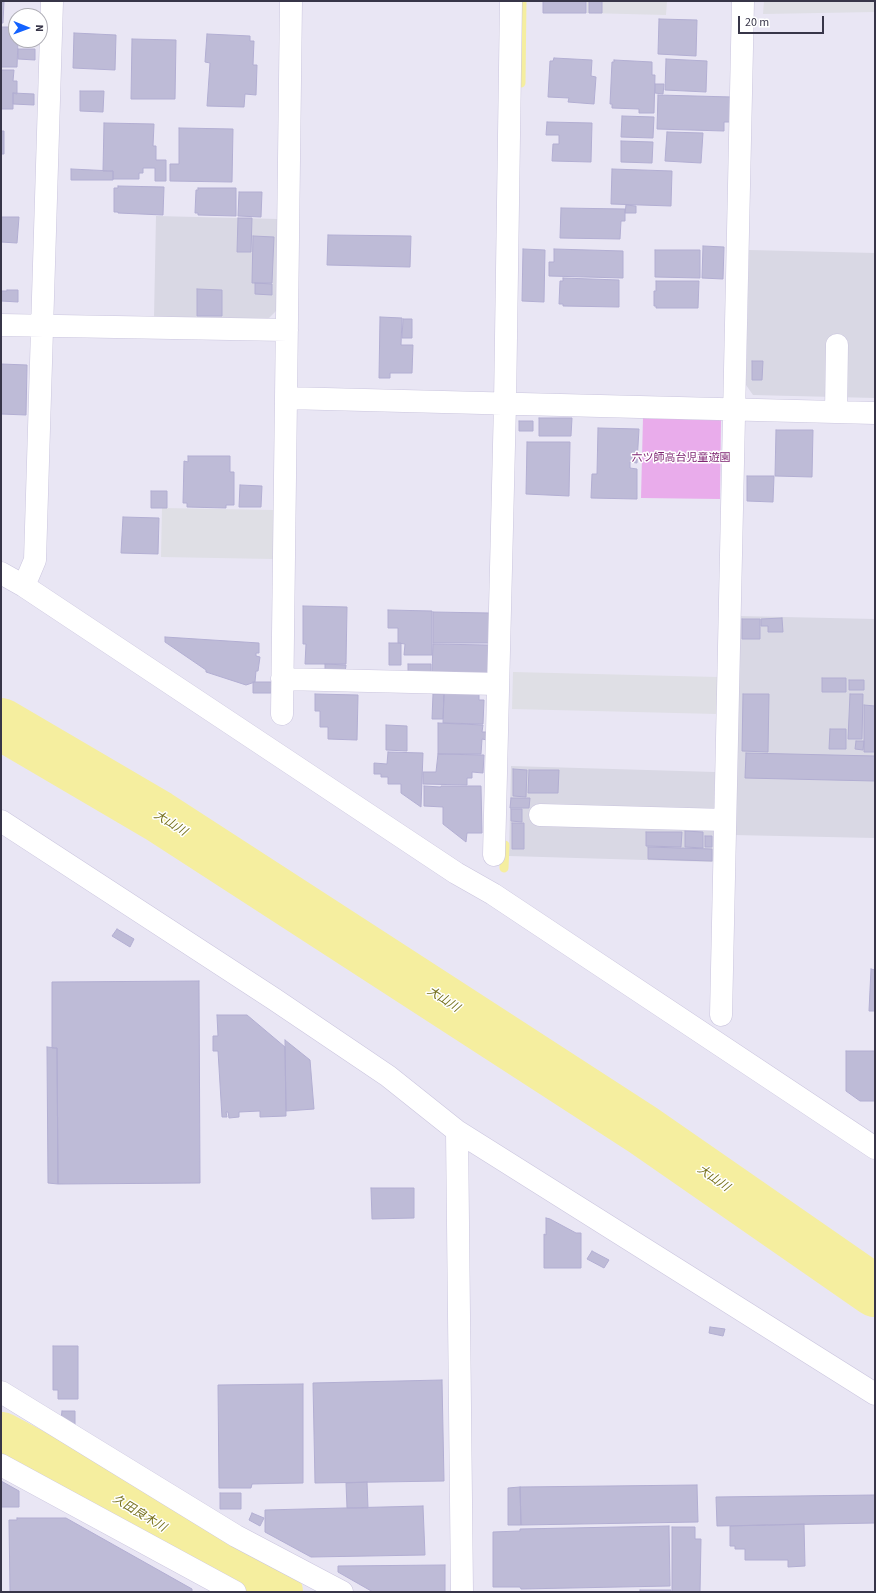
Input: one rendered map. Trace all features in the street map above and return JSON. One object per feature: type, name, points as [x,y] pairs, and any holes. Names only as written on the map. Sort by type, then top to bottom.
[{"type":"street","points":[[24,586],[35,560],[52,1]]},
{"type":"street","points":[[282,714],[291,1]]},
{"type":"street","points":[[494,855],[505,404],[511,1]]},
{"type":"street","points":[[721,1015],[743,1]]},
{"type":"street","points":[[1,325],[287,330]]},
{"type":"street","points":[[836,412],[837,345]]},
{"type":"street","points":[[286,398],[875,413]]},
{"type":"street","points":[[1,573],[24,586],[456,873],[493,894],[875,1148]]},
{"type":"street","points":[[282,679],[498,684]]},
{"type":"street","points":[[540,815],[725,820]]},
{"type":"street","points":[[1,821],[274,999],[381,1072],[457,1131],[875,1394]]},
{"type":"street","points":[[457,1131],[462,1592]]},
{"type":"street","points":[[1,1392],[236,1536],[342,1592]]},
{"type":"street","points":[[1,1464],[235,1592]]},
{"type":"shaded area","points":[[587,1],[667,1],[666,15],[587,13]]},
{"type":"shaded area","points":[[764,1],[875,1],[875,12],[763,14]]},
{"type":"shaded area","points":[[156,216],[278,219],[276,311],[267,320],[154,317]]},
{"type":"shaded area","points":[[749,250],[875,253],[875,398],[753,395],[746,385]]},
{"type":"shaded area","points":[[162,508],[274,510],[273,559],[161,557]]},
{"type":"shaded area","points":[[738,616],[875,619],[875,838],[733,835]]},
{"type":"shaded area","points":[[513,672],[718,677],[717,714],[512,709]]},
{"type":"shaded area","points":[[511,766],[715,772],[713,862],[509,856]]},
{"type":"green space","name":"六ツ師高台児童遊園","points":[[643,418],[721,420],[720,499],[641,498]]},
{"type":"building","points":[[1,1],[4,1],[3,23],[1,23]]},
{"type":"building","points":[[543,1],[586,1],[586,13],[543,13]]},
{"type":"building","points":[[589,1],[602,1],[602,13],[589,13]]},
{"type":"building","points":[[659,19],[697,20],[696,56],[658,54]]},
{"type":"building","points":[[1,27],[8,27],[8,48],[18,48],[17,67],[1,67]]},
{"type":"building","points":[[74,33],[116,35],[115,70],[73,68]]},
{"type":"building","points":[[207,34],[250,36],[250,41],[254,41],[253,65],[257,65],[256,95],[245,94],[244,107],[207,106],[210,63],[205,62]]},
{"type":"building","points":[[132,39],[176,40],[175,99],[131,99]]},
{"type":"building","points":[[18,49],[35,49],[35,60],[18,59]]},
{"type":"building","points":[[554,58],[592,60],[591,76],[596,77],[594,104],[568,102],[569,98],[548,97],[550,61],[553,61]]},
{"type":"building","points":[[666,59],[707,61],[706,92],[665,90]]},
{"type":"building","points":[[614,60],[652,62],[652,75],[655,75],[654,113],[639,113],[639,109],[612,108],[612,104],[610,104],[612,62],[614,62]]},
{"type":"building","points":[[1,70],[14,70],[13,81],[17,81],[17,94],[13,93],[13,109],[1,109]]},
{"type":"building","points":[[655,84],[664,84],[663,94],[655,93]]},
{"type":"building","points":[[80,91],[104,91],[103,112],[80,111]]},
{"type":"building","points":[[13,93],[34,94],[34,105],[13,104]]},
{"type":"building","points":[[658,95],[732,97],[732,122],[724,122],[724,131],[657,129]]},
{"type":"building","points":[[622,116],[654,117],[653,138],[621,137]]},
{"type":"building","points":[[547,122],[592,123],[591,162],[552,161],[553,144],[559,144],[559,135],[546,135]]},
{"type":"building","points":[[104,123],[154,124],[153,146],[156,146],[156,160],[166,160],[166,181],[155,181],[155,168],[143,168],[143,173],[139,173],[139,179],[113,179],[113,171],[103,171]]},
{"type":"building","points":[[179,128],[233,129],[232,182],[170,181],[170,164],[179,164]]},
{"type":"building","points":[[1,131],[4,131],[4,154],[1,154]]},
{"type":"building","points":[[667,132],[703,133],[701,163],[665,161]]},
{"type":"building","points":[[621,141],[653,142],[652,163],[621,162]]},
{"type":"building","points":[[71,169],[113,171],[113,180],[71,180]]},
{"type":"building","points":[[612,169],[672,171],[671,206],[611,204]]},
{"type":"building","points":[[118,186],[164,187],[163,215],[114,212],[114,188],[118,188]]},
{"type":"building","points":[[198,188],[236,188],[236,216],[198,215],[198,213],[195,213],[196,190],[198,190]]},
{"type":"building","points":[[239,192],[262,192],[261,217],[238,216]]},
{"type":"building","points":[[626,205],[636,206],[636,213],[625,213]]},
{"type":"building","points":[[561,208],[625,209],[625,221],[621,221],[620,239],[560,238]]},
{"type":"building","points":[[1,217],[19,217],[17,243],[1,242]]},
{"type":"building","points":[[238,218],[252,218],[251,252],[237,252]]},
{"type":"building","points":[[328,235],[411,236],[410,267],[327,265]]},
{"type":"building","points":[[253,236],[274,237],[272,283],[252,283]]},
{"type":"building","points":[[703,246],[724,247],[723,279],[702,278]]},
{"type":"building","points":[[523,249],[545,250],[544,302],[522,301]]},
{"type":"building","points":[[554,249],[623,251],[623,278],[549,276],[549,262],[554,262]]},
{"type":"building","points":[[655,250],[700,250],[700,278],[655,277]]},
{"type":"building","points":[[563,278],[619,280],[619,307],[563,306],[563,304],[559,304],[560,281],[563,281]]},
{"type":"building","points":[[656,281],[699,281],[698,308],[656,308],[656,306],[654,306],[654,291],[656,291]]},
{"type":"building","points":[[255,283],[272,284],[272,295],[255,294]]},
{"type":"building","points":[[197,289],[222,290],[222,316],[197,316]]},
{"type":"building","points":[[18,290],[18,302],[1,301],[1,291]]},
{"type":"building","points":[[380,317],[402,318],[401,345],[413,345],[412,373],[390,373],[390,378],[379,378]]},
{"type":"building","points":[[403,319],[412,319],[412,338],[402,338]]},
{"type":"building","points":[[752,361],[763,361],[762,380],[752,380]]},
{"type":"building","points":[[1,364],[27,365],[26,415],[1,414]]},
{"type":"building","points":[[539,418],[572,418],[571,436],[539,436]]},
{"type":"building","points":[[519,421],[533,421],[533,431],[519,431]]},
{"type":"building","points":[[598,428],[639,429],[637,463],[630,462],[630,468],[637,469],[637,499],[591,498],[592,474],[597,474]]},
{"type":"building","points":[[776,430],[813,430],[812,477],[775,476]]},
{"type":"building","points":[[527,442],[570,442],[569,496],[526,494]]},
{"type":"building","points":[[188,456],[230,456],[230,472],[234,472],[234,505],[226,505],[226,508],[187,507],[187,503],[183,503],[184,461],[188,462]]},
{"type":"building","points":[[747,476],[774,476],[773,502],[747,501]]},
{"type":"building","points":[[240,485],[262,486],[261,507],[239,507]]},
{"type":"building","points":[[151,491],[167,491],[167,508],[151,508]]},
{"type":"building","points":[[123,517],[159,518],[158,554],[121,553]]},
{"type":"building","points":[[303,606],[347,607],[346,664],[305,664],[306,644],[303,644]]},
{"type":"building","points":[[388,610],[432,611],[432,655],[404,655],[405,644],[398,643],[398,628],[388,628]]},
{"type":"building","points":[[433,612],[489,613],[489,643],[433,643]]},
{"type":"building","points":[[782,618],[783,632],[768,632],[768,626],[761,626],[761,619]]},
{"type":"building","points":[[742,619],[760,619],[760,639],[742,639]]},
{"type":"building","points":[[165,637],[259,643],[259,653],[256,653],[256,656],[260,657],[255,682],[246,685],[206,672],[206,670],[165,642]]},
{"type":"building","points":[[389,643],[401,643],[401,665],[389,665]]},
{"type":"building","points":[[433,644],[488,645],[488,675],[432,672]]},
{"type":"building","points":[[325,664],[346,665],[345,673],[325,673]]},
{"type":"building","points":[[408,664],[431,664],[431,676],[408,676]]},
{"type":"building","points":[[822,678],[846,678],[846,692],[822,692]]},
{"type":"building","points":[[849,680],[864,680],[864,690],[849,690]]},
{"type":"building","points":[[253,682],[272,682],[271,693],[253,693]]},
{"type":"building","points":[[444,693],[479,694],[479,700],[484,700],[483,724],[443,723]]},
{"type":"building","points":[[315,694],[358,695],[357,740],[328,739],[328,727],[320,727],[320,711],[315,711]]},
{"type":"building","points":[[433,694],[444,694],[443,719],[432,719]]},
{"type":"building","points":[[743,694],[769,694],[768,752],[742,751]]},
{"type":"building","points":[[850,694],[863,694],[862,739],[848,739]]},
{"type":"building","points":[[864,705],[875,706],[875,752],[864,752]]},
{"type":"building","points":[[438,723],[483,725],[482,732],[487,732],[487,740],[482,739],[481,754],[438,754]]},
{"type":"building","points":[[386,725],[407,726],[407,751],[386,750]]},
{"type":"building","points":[[830,729],[846,729],[846,749],[829,749]]},
{"type":"building","points":[[856,741],[864,741],[863,750],[855,749]]},
{"type":"building","points":[[388,752],[423,753],[421,807],[401,793],[401,784],[388,784],[388,777],[381,777],[381,774],[374,774],[374,763],[387,764]]},
{"type":"building","points":[[746,753],[875,756],[875,781],[745,778]]},
{"type":"building","points":[[438,754],[484,755],[483,773],[472,772],[472,778],[467,778],[467,785],[423,784],[423,772],[436,772]]},
{"type":"building","points":[[513,769],[527,770],[526,797],[513,796]]},
{"type":"building","points":[[529,770],[559,770],[558,793],[528,793]]},
{"type":"building","points":[[424,786],[481,786],[482,833],[467,833],[466,842],[443,824],[443,807],[424,806]]},
{"type":"building","points":[[511,798],[530,798],[529,808],[510,808]]},
{"type":"building","points":[[511,809],[522,809],[522,822],[511,821]]},
{"type":"building","points":[[512,823],[524,823],[524,849],[512,849]]},
{"type":"building","points":[[685,831],[703,832],[703,848],[685,847]]},
{"type":"building","points":[[646,832],[682,832],[681,847],[646,846]]},
{"type":"building","points":[[705,836],[712,836],[712,847],[705,847]]},
{"type":"building","points":[[648,847],[712,849],[712,861],[648,859]]},
{"type":"building","points":[[117,929],[134,939],[130,947],[112,936]]},
{"type":"building","points":[[871,969],[875,970],[875,1011],[869,1011]]},
{"type":"building","points":[[199,981],[200,1183],[58,1184],[57,1048],[52,1048],[52,982]]},
{"type":"building","points":[[217,1015],[247,1015],[285,1047],[286,1116],[260,1117],[260,1111],[239,1112],[239,1117],[229,1118],[228,1112],[226,1112],[227,1117],[222,1117],[218,1051],[213,1051],[213,1036],[218,1036]]},
{"type":"building","points":[[285,1040],[310,1060],[314,1109],[286,1111]]},
{"type":"building","points":[[47,1047],[57,1048],[58,1184],[48,1183]]},
{"type":"building","points":[[846,1051],[875,1051],[875,1101],[860,1101],[846,1091]]},
{"type":"building","points":[[371,1188],[414,1188],[414,1218],[372,1219]]},
{"type":"building","points":[[546,1218],[576,1233],[581,1233],[581,1268],[544,1268],[544,1234],[546,1235]]},
{"type":"building","points":[[592,1251],[609,1260],[604,1268],[587,1259]]},
{"type":"building","points":[[710,1327],[725,1329],[723,1336],[709,1333]]},
{"type":"building","points":[[53,1346],[78,1346],[78,1399],[58,1399],[58,1390],[53,1390]]},
{"type":"building","points":[[442,1380],[444,1481],[315,1483],[313,1383]]},
{"type":"building","points":[[303,1384],[303,1483],[252,1484],[251,1488],[219,1488],[218,1385]]},
{"type":"building","points":[[62,1411],[75,1411],[75,1425],[61,1419]]},
{"type":"building","points":[[1,1481],[19,1491],[19,1507],[1,1507]]},
{"type":"building","points":[[367,1482],[368,1508],[347,1508],[346,1483]]},
{"type":"building","points":[[697,1485],[698,1522],[521,1525],[520,1487]]},
{"type":"building","points":[[520,1487],[521,1525],[508,1525],[508,1488]]},
{"type":"building","points":[[220,1493],[241,1493],[241,1509],[220,1509]]},
{"type":"building","points":[[875,1495],[875,1523],[717,1526],[716,1497]]},
{"type":"building","points":[[423,1506],[425,1555],[311,1557],[265,1532],[265,1510]]},
{"type":"building","points":[[252,1513],[264,1518],[260,1526],[249,1520]]},
{"type":"building","points":[[17,1518],[66,1518],[192,1589],[192,1592],[10,1592],[9,1520],[17,1520]]},
{"type":"building","points":[[804,1524],[805,1566],[788,1567],[788,1560],[745,1560],[745,1549],[735,1549],[735,1546],[730,1546],[730,1526]]},
{"type":"building","points":[[669,1526],[670,1586],[521,1589],[520,1587],[493,1587],[493,1532],[520,1531],[520,1529]]},
{"type":"building","points":[[672,1527],[695,1527],[695,1539],[701,1539],[700,1592],[672,1592]]},
{"type":"building","points":[[445,1565],[445,1592],[373,1592],[338,1572],[338,1566]]},
{"type":"building","points":[[640,1590],[671,1590],[671,1592],[640,1592]]},
{"type":"waterway","points":[[521,83],[522,1]]},
{"type":"waterway","name":"大山川","points":[[1,724],[158,816],[643,1130],[875,1291]]},
{"type":"waterway","points":[[504,868],[505,845]]},
{"type":"waterway","name":"久田良木川","points":[[1,1438],[114,1498],[138,1515],[277,1592]]}]
